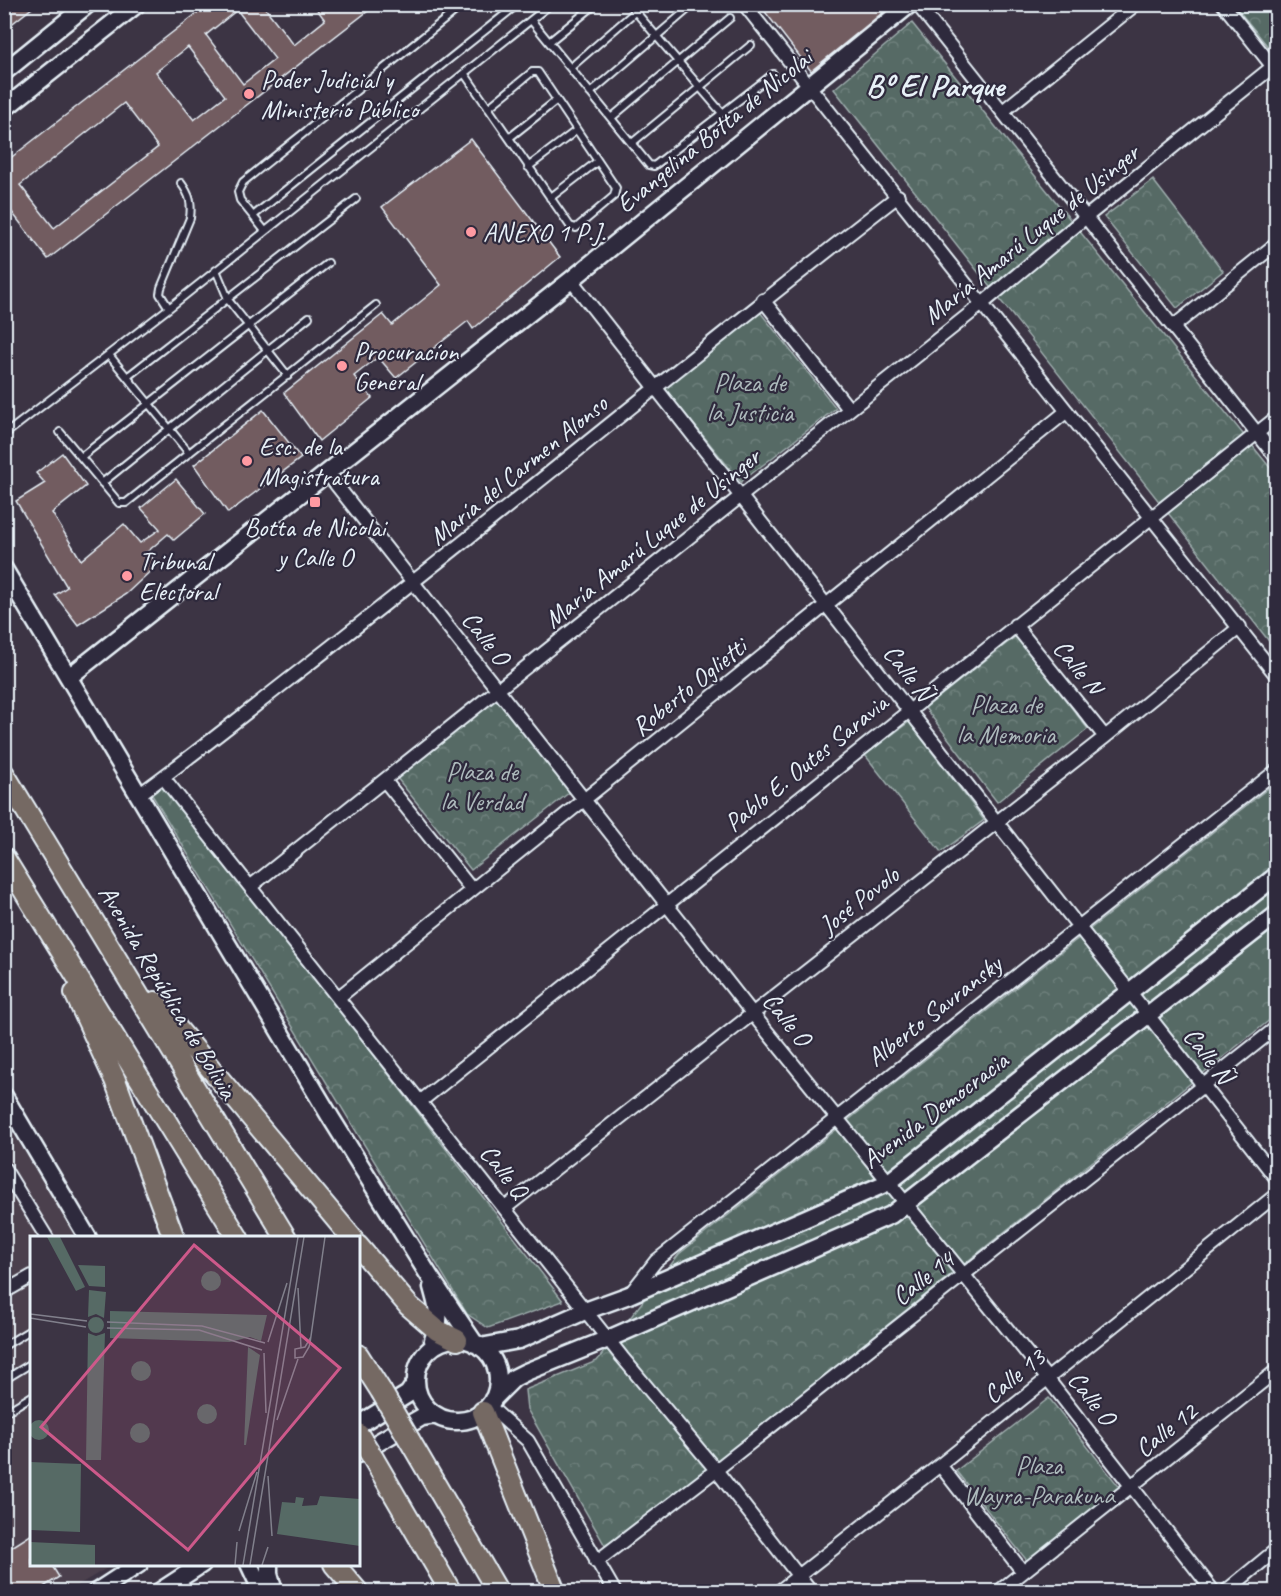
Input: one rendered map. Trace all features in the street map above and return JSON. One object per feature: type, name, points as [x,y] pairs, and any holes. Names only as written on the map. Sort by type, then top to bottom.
[{"type":"main road","name":"Avenida República de Bolivia","points":[[5,775],[285,1236]]},
{"type":"main road","points":[[4,858],[237,1236]]},
{"type":"main road","points":[[36,909],[115,1080],[173,1236]]},
{"type":"main road","points":[[100,931],[165,1016],[349,1236]]},
{"type":"main road","points":[[360,1248],[409,1306],[437,1330],[471,1343]]},
{"type":"main road","points":[[360,1358],[498,1592]]},
{"type":"main road","points":[[488,1406],[555,1592]]},
{"type":"main road","points":[[360,1440],[366,1456],[451,1592]]},
{"type":"main road","points":[[336,1566],[358,1592]]},
{"type":"street","points":[[4,72],[88,4]]},
{"type":"street","points":[[4,109],[137,4]]},
{"type":"street","points":[[744,4],[1276,675]]},
{"type":"street","name":"Evangelina Botta de Nicolai","points":[[69,677],[571,279],[910,4]]},
{"type":"street","points":[[916,4],[1276,457]]},
{"type":"street","points":[[1003,111],[1136,4]]},
{"type":"street","points":[[1223,4],[1275,66]]},
{"type":"street","name":"María Amarú Luque de Usinger","points":[[250,887],[982,304],[1086,217],[1275,66]]},
{"type":"street","name":"María del Carmen Alonso","points":[[140,794],[413,583],[763,300],[898,196]]},
{"type":"street","points":[[1174,326],[1276,244]]},
{"type":"street","name":"Calle Ñ","points":[[571,279],[1276,1178]]},
{"type":"street","points":[[763,300],[849,409]]},
{"type":"street","name":"Roberto Oglietti","points":[[339,998],[1068,411]]},
{"type":"street","name":"Pablo E. Outes Saravia","points":[[421,1101],[1276,418]]},
{"type":"street","name":"Calle O","points":[[327,473],[752,1013],[1047,1378],[1214,1592]]},
{"type":"street","points":[[4,569],[331,1118],[471,1343],[489,1355],[495,1365],[498,1376],[497,1388],[488,1406]]},
{"type":"street","name":"Calle N","points":[[1015,625],[1105,737]]},
{"type":"street","name":"José Povolo","points":[[506,1208],[1105,737],[1239,627]]},
{"type":"street","name":"Alberto Savransky","points":[[629,1295],[656,1261],[1276,771]]},
{"type":"street","name":"Calle Q","points":[[164,777],[585,1311],[716,1470],[811,1592]]},
{"type":"street","points":[[385,781],[472,890]]},
{"type":"street","name":"Avenida Democracia","points":[[471,1343],[519,1340],[585,1311],[629,1295],[889,1182],[1276,876]]},
{"type":"street","points":[[430,1277],[439,1311],[437,1330],[417,1371],[416,1382],[421,1401],[435,1415],[446,1420],[459,1421],[472,1418],[488,1406],[514,1378],[891,1215],[1276,915]]},
{"type":"street","name":"Calle 14","points":[[596,1562],[1276,1028]]},
{"type":"street","points":[[7,1102],[87,1236]]},
{"type":"street","points":[[4,1168],[46,1236]]},
{"type":"street","name":"Calle 13","points":[[778,1592],[1276,1195]]},
{"type":"street","points":[[4,1292],[30,1277]]},
{"type":"street","points":[[427,1353],[446,1341],[471,1343]]},
{"type":"street","name":"Calle 12","points":[[998,1592],[1276,1371]]},
{"type":"street","points":[[360,1424],[408,1394],[416,1382]]},
{"type":"street","points":[[488,1406],[528,1441],[615,1592]]},
{"type":"street","points":[[366,1456],[422,1417],[435,1415]]},
{"type":"street","points":[[940,1465],[1023,1572]]},
{"type":"street","points":[[1225,1592],[1276,1550]]},
{"type":"street","points":[[96,1592],[136,1566]]},
{"type":"street","points":[[159,1592],[199,1566]]},
{"type":"street","points":[[250,1566],[266,1591]]},
{"type":"street","points":[[266,1591],[269,1566]]},
{"type":"lane","points":[[265,231],[240,200],[238,192],[243,182],[464,4]]},
{"type":"lane","points":[[253,216],[518,4]]},
{"type":"lane","points":[[4,435],[169,308],[551,4]]},
{"type":"lane","points":[[549,42],[596,4]]},
{"type":"lane","points":[[629,4],[723,113]]},
{"type":"lane","points":[[570,68],[644,4]]},
{"type":"lane","points":[[590,93],[694,4]]},
{"type":"lane","points":[[611,118],[730,18]]},
{"type":"lane","points":[[531,20],[649,165],[654,166],[773,74]]},
{"type":"lane","points":[[632,143],[751,45]]},
{"type":"lane","points":[[464,73],[488,108],[509,138],[550,198],[570,226],[576,228],[614,196],[616,188],[538,72],[532,72],[488,108]]},
{"type":"lane","points":[[509,138],[557,100]]},
{"type":"lane","points":[[528,166],[577,130]]},
{"type":"lane","points":[[550,198],[598,161]]},
{"type":"lane","points":[[169,308],[160,294],[161,288],[190,218],[191,207],[188,193],[181,183]]},
{"type":"lane","points":[[127,377],[356,199]]},
{"type":"lane","points":[[81,458],[328,263]]},
{"type":"lane","points":[[216,270],[227,297],[288,376]]},
{"type":"lane","points":[[60,432],[119,503],[126,503],[376,304]]},
{"type":"lane","points":[[102,483],[309,317]]},
{"type":"lane","points":[[109,354],[189,453]]},
{"type":"lane","points":[[4,1346],[30,1330]]},
{"type":"lane","points":[[4,1380],[30,1364]]},
{"type":"lane","points":[[4,1413],[30,1397]]},
{"type":"shaded area","points":[[4,1119],[76,1236],[30,1236],[30,1566],[110,1566],[68,1591],[5,1591]]},
{"type":"green space","points":[[1234,5],[1276,5],[1276,52],[1274,54]]},
{"type":"green space","points":[[912,23],[1276,475],[1276,650],[834,89]]},
{"type":"green space","points":[[1153,180],[1223,271],[1177,308],[1104,217]]},
{"type":"green space","name":"Plaza de la Justicia","points":[[760,312],[836,408],[741,482],[664,388]]},
{"type":"green space","name":"Plaza de la Memoria","points":[[1016,636],[1088,729],[997,802],[925,708]]},
{"type":"green space","name":"Plaza de la Verdad","points":[[496,699],[570,792],[471,870],[397,778]]},
{"type":"green space","points":[[909,722],[984,820],[941,852],[865,755]]},
{"type":"green space","points":[[163,781],[563,1301],[488,1328],[467,1314],[149,790]]},
{"type":"green space","points":[[1276,782],[1276,1015],[607,1549],[527,1409],[525,1390],[597,1361],[679,1254]]},
{"type":"green space","name":"Plaza Wayra-Parakuna","points":[[1049,1398],[1121,1489],[1028,1562],[956,1471]]},
{"type":"building","points":[[4,4],[37,4],[4,30]]},
{"type":"building","points":[[209,4],[262,4],[294,45],[325,20],[313,4],[336,4],[340,10],[348,4],[377,4],[48,259],[4,202],[4,163]],"holes":[[[237,10],[275,59],[243,84],[206,35]],[[188,47],[225,96],[194,120],[156,72]],[[124,103],[158,147],[54,228],[20,185]]]},
{"type":"building","points":[[759,4],[893,4],[811,71]]},
{"type":"building","name":"ANEXO 1 P.J.","points":[[471,139],[560,257],[473,329],[468,321],[396,378],[378,357],[354,376],[372,398],[319,441],[284,393],[383,314],[392,325],[441,285],[382,207]]},
{"type":"building","name":"Esc. de la Magistratura","points":[[263,410],[301,458],[228,513],[194,465]]},
{"type":"building","points":[[62,453],[86,486],[52,513],[81,560],[124,524],[140,543],[160,529],[141,508],[176,479],[205,514],[174,540],[168,534],[147,552],[158,564],[126,594],[78,625],[55,595],[67,587],[16,501],[45,483],[36,473]]},
{"type":"building","points":[[30,1535],[30,1566],[52,1566],[59,1577],[36,1592],[4,1592],[4,1552]]},
{"type":"place","name":"Poder Judicial y Ministerio Público","points":[[249,94]]},
{"type":"place","name":"ANEXO 1 P.J.","points":[[471,232]]},
{"type":"place","name":"Procuracíon General","points":[[342,366]]},
{"type":"place","name":"Esc. de la Magistratura","points":[[247,461]]},
{"type":"place","name":"Botta de Nicolai y Calle O","points":[[315,502]]},
{"type":"place","name":"Tribunal Electoral","points":[[127,576]]},
{"type":"district","name":"Bº El Parque","points":[[935,85]]}]
